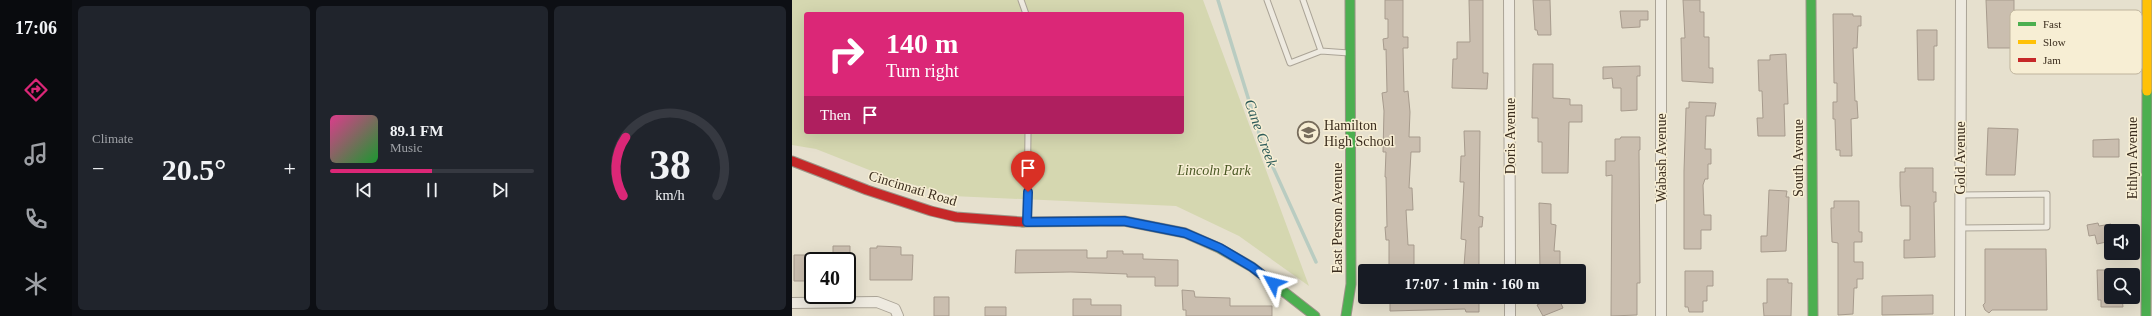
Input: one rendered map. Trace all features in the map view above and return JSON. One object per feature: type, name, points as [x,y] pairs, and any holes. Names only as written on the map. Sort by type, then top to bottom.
[{"type":"street","name":"East Person Avenue","points":[[1346,316],[1351,284],[1350,0]]},
{"type":"street","name":"Doris Avenue","points":[[1510,0],[1510,264]]},
{"type":"street","name":"Wabash Avenue","points":[[1661,0],[1661,316]]},
{"type":"street","name":"South Avenue","points":[[1811,0],[1813,316]]},
{"type":"street","name":"Gold Avenue","points":[[1960,316],[1961,0]]},
{"type":"street","name":"Ethlyn Avenue","points":[[2146,316],[2147,0]]},
{"type":"street","name":"Cincinnati Road","points":[[792,161],[867,190],[931,211],[956,217],[1027,222],[1124,221],[1185,233],[1220,248],[1252,267],[1315,316]]},
{"type":"street","points":[[792,303],[877,302],[895,309],[898,316]]},
{"type":"street","points":[[1510,304],[1510,316]]},
{"type":"lane","points":[[1021,0],[1025,12]]},
{"type":"lane","points":[[1267,0],[1290,63],[1321,51],[1350,53]]},
{"type":"lane","points":[[1303,0],[1321,51]]},
{"type":"lane","points":[[1027,222],[1028,134]]},
{"type":"lane","points":[[1960,195],[2047,194],[2048,227],[1960,228]]},
{"type":"green space","name":"Lincoln Park","points":[[792,0],[1203,0],[1309,286],[1239,236],[1176,206],[952,196],[887,177],[816,149],[792,145]]},
{"type":"building","points":[[1385,0],[1403,0],[1403,37],[1408,37],[1408,48],[1403,48],[1404,92],[1408,91],[1410,112],[1409,137],[1420,137],[1420,152],[1411,152],[1409,188],[1412,188],[1413,210],[1406,210],[1408,245],[1414,245],[1414,264],[1389,264],[1389,240],[1386,240],[1386,152],[1383,152],[1384,111],[1382,93],[1387,92],[1386,49],[1384,50],[1383,39],[1388,38],[1388,19],[1385,19]]},
{"type":"building","points":[[1469,0],[1483,0],[1483,73],[1488,73],[1487,89],[1452,88],[1453,59],[1457,59],[1457,42],[1470,42]]},
{"type":"building","points":[[1533,0],[1550,0],[1551,35],[1538,35],[1537,30],[1535,30]]},
{"type":"building","points":[[1683,0],[1700,0],[1700,12],[1704,12],[1704,37],[1709,37],[1709,68],[1713,68],[1713,83],[1682,81],[1681,38],[1685,38]]},
{"type":"building","points":[[1986,0],[2014,0],[2014,10],[2010,10],[2010,48],[1988,48]]},
{"type":"building","points":[[1620,11],[1648,11],[1648,20],[1640,20],[1640,27],[1622,28]]},
{"type":"building","points":[[1833,14],[1853,14],[1853,16],[1861,16],[1861,26],[1858,26],[1857,48],[1853,48],[1855,101],[1857,101],[1858,118],[1851,119],[1852,156],[1840,156],[1840,150],[1836,150],[1833,102],[1837,102],[1837,83],[1834,83]]},
{"type":"building","points":[[1917,30],[1937,30],[1937,46],[1934,46],[1934,80],[1918,80]]},
{"type":"building","points":[[1786,54],[1788,104],[1784,104],[1785,136],[1758,136],[1757,118],[1763,118],[1762,91],[1759,91],[1758,60],[1770,60],[1770,55]]},
{"type":"building","points":[[1533,64],[1553,64],[1553,98],[1570,99],[1570,105],[1582,105],[1582,122],[1569,122],[1568,173],[1542,173],[1542,142],[1538,142],[1538,118],[1532,118]]},
{"type":"building","points":[[1640,66],[1640,76],[1637,76],[1637,110],[1621,111],[1621,88],[1613,88],[1612,78],[1603,79],[1603,67]]},
{"type":"building","points":[[1689,102],[1716,103],[1714,116],[1706,116],[1705,149],[1711,149],[1711,164],[1708,164],[1708,179],[1705,179],[1703,185],[1704,215],[1711,215],[1711,230],[1701,230],[1701,249],[1684,249],[1686,108],[1689,108]]},
{"type":"building","points":[[1988,128],[2018,129],[2015,175],[1986,175]]},
{"type":"building","points":[[1464,131],[1480,131],[1479,216],[1483,217],[1482,227],[1479,227],[1479,264],[1464,264],[1466,240],[1461,239],[1464,182],[1460,182],[1461,156],[1465,156]]},
{"type":"building","points":[[1621,137],[1640,137],[1640,283],[1637,283],[1637,315],[1611,316],[1612,175],[1606,176],[1606,161],[1615,161],[1615,139],[1620,139]]},
{"type":"building","points":[[2119,139],[2119,157],[2093,157],[2093,140]]},
{"type":"building","points":[[1905,168],[1933,168],[1933,192],[1936,192],[1936,202],[1934,202],[1935,257],[1904,258],[1904,240],[1910,240],[1910,206],[1901,206],[1900,172],[1905,172]]},
{"type":"building","points":[[1769,190],[1787,191],[1786,197],[1789,197],[1786,251],[1761,252],[1761,236],[1767,236]]},
{"type":"building","points":[[1834,201],[1859,201],[1859,232],[1862,232],[1862,242],[1854,242],[1854,262],[1863,262],[1863,279],[1857,279],[1857,288],[1854,288],[1853,314],[1838,315],[1838,243],[1832,242],[1831,217],[1831,208],[1834,208]]},
{"type":"building","points":[[1539,203],[1551,204],[1551,224],[1556,225],[1554,251],[1560,251],[1560,264],[1540,264]]},
{"type":"building","points":[[2098,223],[2099,226],[2104,225],[2104,242],[2097,244],[2095,235],[2089,236],[2087,225]]},
{"type":"building","points":[[833,246],[850,246],[850,252],[833,252]]},
{"type":"building","points":[[877,246],[901,247],[901,255],[913,255],[912,280],[870,280],[870,248],[877,248]]},
{"type":"building","points":[[1985,249],[2046,249],[2047,310],[1992,310],[1989,313],[1985,310],[1983,305],[1985,303]]},
{"type":"building","points":[[1016,250],[1087,250],[1087,258],[1107,258],[1107,251],[1123,251],[1123,254],[1143,254],[1143,259],[1178,260],[1178,286],[1155,286],[1155,277],[1127,277],[1127,274],[1071,272],[1015,273]]},
{"type":"building","points":[[794,255],[804,255],[804,281],[794,281]]},
{"type":"building","points":[[2097,270],[2104,270],[2104,304],[2123,304],[2123,307],[2101,307],[2101,300],[2098,300]]},
{"type":"building","points":[[1685,271],[1713,271],[1713,286],[1707,286],[1707,301],[1703,301],[1703,312],[1689,312],[1688,307],[1685,307]]},
{"type":"building","points":[[1767,279],[1788,279],[1788,283],[1792,283],[1791,316],[1764,316],[1763,303],[1767,303]]},
{"type":"building","points":[[1182,290],[1194,291],[1195,297],[1230,298],[1230,306],[1272,306],[1272,316],[1186,316],[1186,310],[1183,310]]},
{"type":"building","points":[[1933,295],[1933,314],[1882,315],[1882,296]]},
{"type":"building","points":[[934,297],[949,297],[949,316],[934,316]]},
{"type":"building","points":[[1073,299],[1091,299],[1091,305],[1121,305],[1121,316],[1073,316]]},
{"type":"building","points":[[1390,304],[1479,304],[1479,312],[1466,312],[1465,309],[1390,311]]},
{"type":"building","points":[[1561,304],[1563,308],[1543,316],[1537,305]]},
{"type":"building","points":[[985,307],[1006,307],[1006,316],[985,316]]},
{"type":"waterway","name":"Cane Creek","points":[[1218,0],[1262,143],[1316,262]]},
{"type":"traffic: fast","points":[[1346,316],[1351,284],[1350,0]]},
{"type":"traffic: fast","points":[[1811,0],[1813,316]]},
{"type":"traffic: fast","points":[[2146,316],[2147,91]]},
{"type":"traffic: fast","points":[[1023,222],[1124,221],[1185,233],[1219,248],[1252,267],[1315,316]]},
{"type":"traffic: slow","points":[[2147,0],[2147,91]]},
{"type":"traffic: jam","points":[[792,161],[867,190],[931,211],[956,217],[1023,222]]},
{"type":"place","name":"Hamilton High School","points":[[1309,133]]},
{"type":"route","points":[[1028,192],[1027,222],[1124,221],[1185,233],[1220,248],[1252,267],[1273,283]]}]
